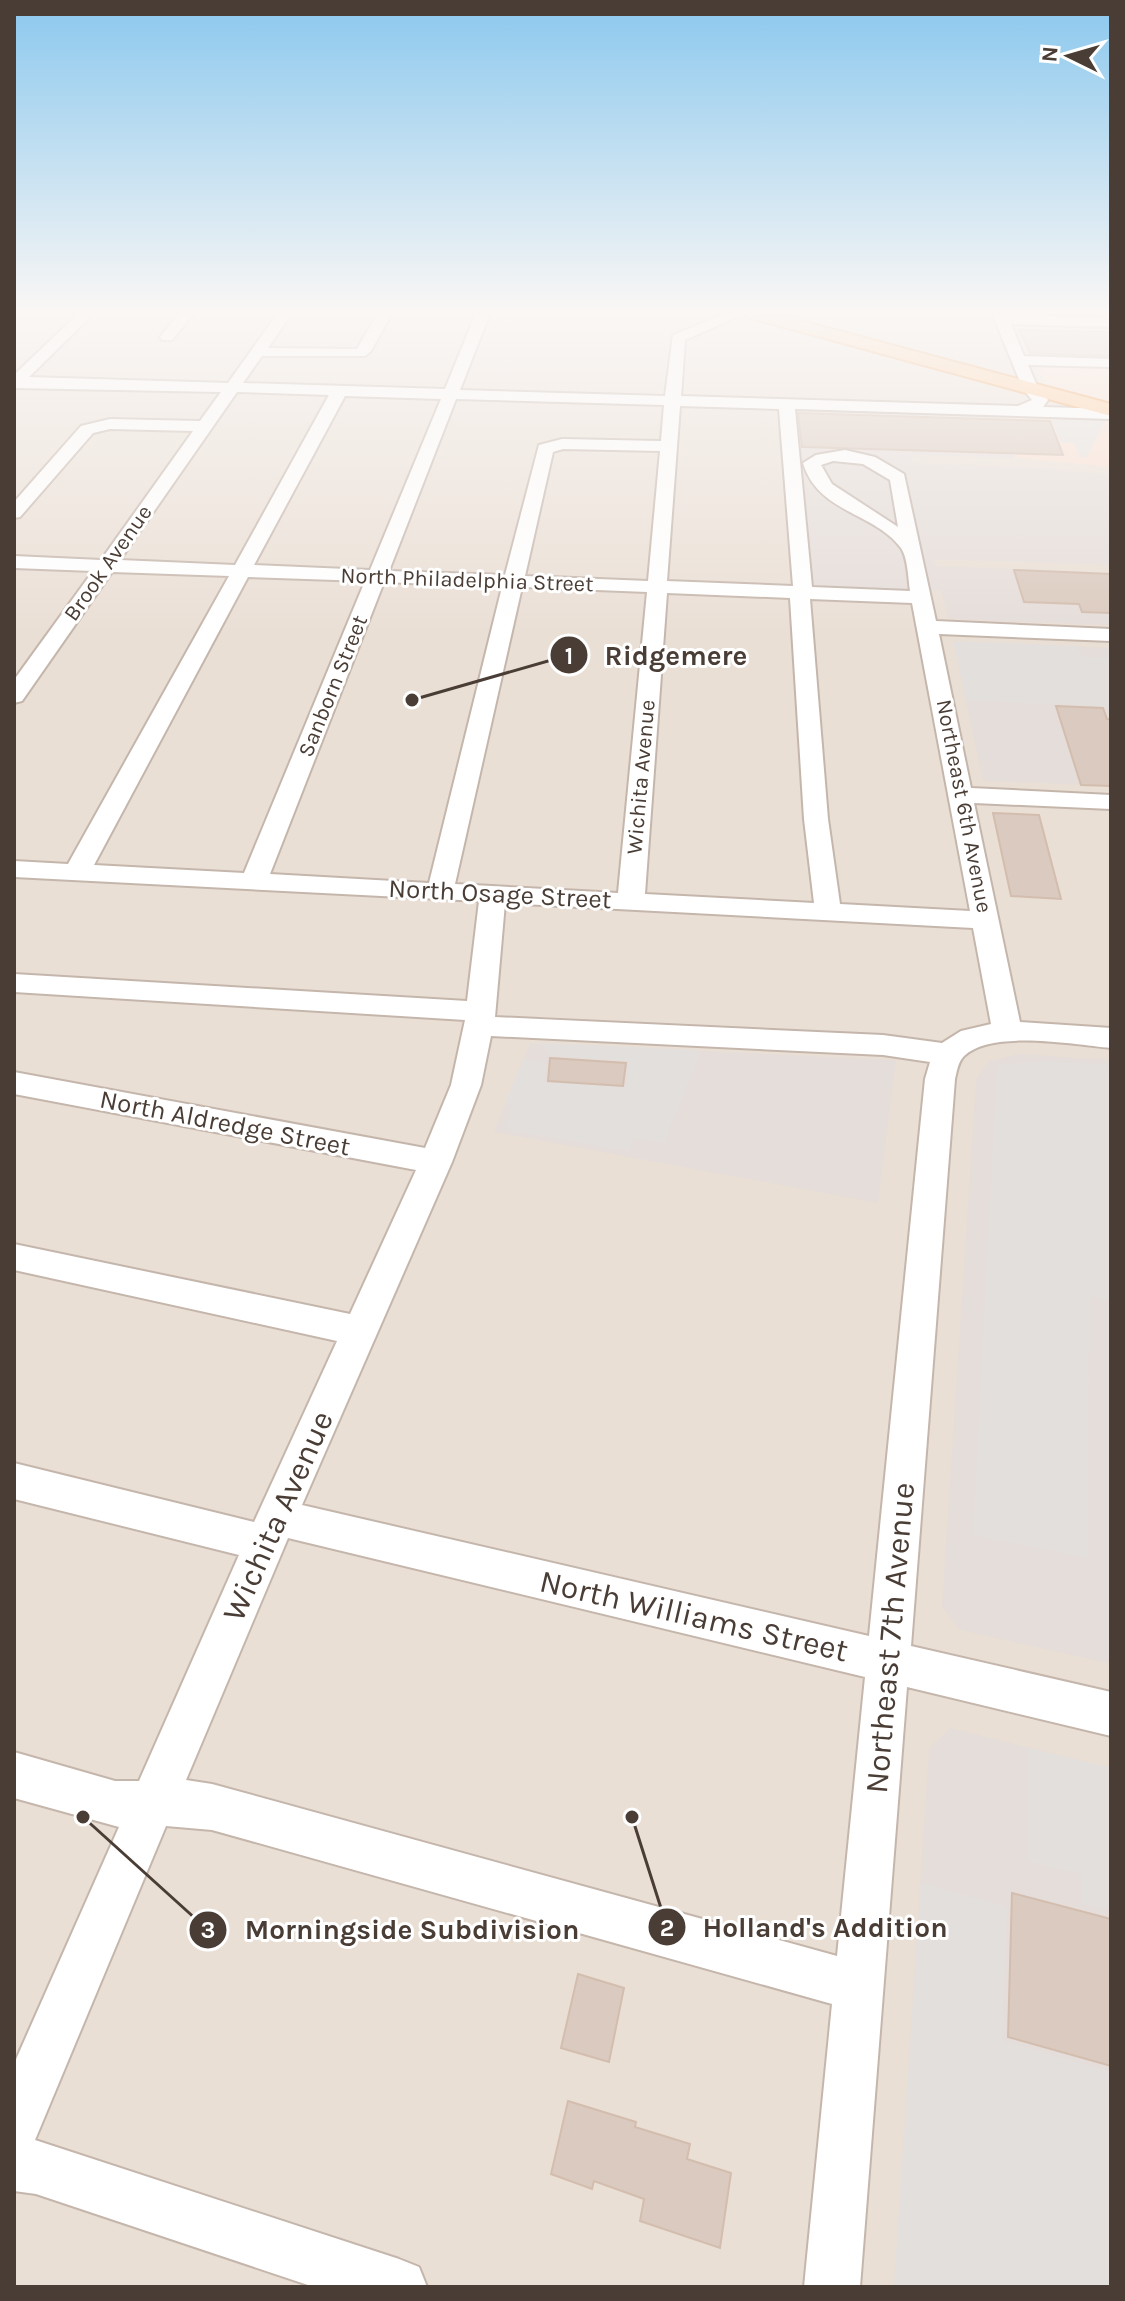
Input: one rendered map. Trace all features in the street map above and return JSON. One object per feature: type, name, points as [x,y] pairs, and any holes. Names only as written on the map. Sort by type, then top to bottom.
[{"type":"street","name":"Brook Avenue","points":[[14,696],[208,420]]},
{"type":"street","points":[[77,872],[323,420]]},
{"type":"street","name":"Sanborn Street","points":[[254,881],[439,420]]},
{"type":"street","name":"Wichita Avenue","points":[[631,900],[671,420]]},
{"type":"street","points":[[788,420],[803,585],[799,601],[815,803],[828,911]]},
{"type":"street","points":[[14,513],[87,429],[110,424],[204,426]]},
{"type":"street","points":[[440,890],[545,449],[562,444],[669,446]]},
{"type":"street","name":"Northeast 6th Avenue","points":[[911,548],[903,537],[834,495],[818,480],[812,463],[829,457],[860,458],[889,468],[898,478],[1007,1032]]},
{"type":"street","name":"North Philadelphia Street","points":[[14,562],[801,593],[919,589]]},
{"type":"street","points":[[927,627],[1111,635]]},
{"type":"street","points":[[962,795],[1111,802]]},
{"type":"street","name":"North Osage Street","points":[[14,869],[987,920]]},
{"type":"street","name":"Wichita Avenue","points":[[14,2125],[271,1530],[436,1162],[466,1085],[480,1018],[493,893]]},
{"type":"street","points":[[14,983],[883,1045],[949,1054],[969,1039],[1007,1032],[1111,1038]]},
{"type":"street","name":"Northeast 7th Avenue","points":[[832,2287],[940,1079],[949,1054]]},
{"type":"street","name":"North Aldredge Street","points":[[14,1083],[436,1162]]},
{"type":"street","points":[[14,1257],[359,1331]]},
{"type":"street","name":"North Williams Street","points":[[14,1481],[271,1530],[888,1662],[1111,1714]]},
{"type":"street","points":[[14,1775],[115,1804],[212,1807],[859,1987]]},
{"type":"street","points":[[14,2164],[36,2167],[399,2287]]},
{"type":"shaded area","points":[[14,420],[1111,420],[1111,2287],[14,2287]]},
{"type":"shaded area","points":[[796,420],[1002,420],[1015,458],[911,455],[912,463],[1035,468],[1111,475],[1111,565],[934,559],[936,566],[1111,573],[1111,625],[951,619],[941,591],[810,585]]},
{"type":"shaded area","points":[[1002,420],[1111,421],[1111,467],[1015,458]]},
{"type":"shaded area","points":[[1051,420],[1105,420],[1087,457],[1080,457],[1074,443],[1061,443]]},
{"type":"shaded area","points":[[953,641],[1111,648],[1111,786],[983,781]]},
{"type":"shaded area","points":[[953,641],[1077,646],[1082,657],[1111,658],[1111,707],[966,700]]},
{"type":"shaded area","points":[[530,1043],[896,1060],[878,1203],[494,1132]]},
{"type":"shaded area","points":[[541,1043],[698,1050],[699,1055],[664,1143],[634,1137],[629,1151],[513,1131],[506,1127],[512,1106],[506,1101],[523,1059],[546,1063],[544,1082],[627,1087],[628,1061],[550,1056]]},
{"type":"shaded area","points":[[1020,1054],[1111,1060],[1111,1664],[960,1630],[942,1606],[976,1080],[989,1061]]},
{"type":"shaded area","points":[[1045,1061],[1111,1065],[1111,1299],[1089,1296],[1088,1558],[973,1535],[997,1065]]},
{"type":"shaded area","points":[[951,1728],[1111,1768],[1111,2287],[894,2287],[929,1748]]},
{"type":"shaded area","points":[[1028,1748],[1111,1768],[1111,1910],[1082,1903],[1082,1874],[1027,1861]]},
{"type":"shaded area","points":[[921,1883],[1007,1907],[1002,2041],[1111,2072],[1111,2287],[894,2287]]},
{"type":"building","points":[[799,420],[1030,420],[1050,421],[1063,455],[802,447]]},
{"type":"building","points":[[1014,570],[1111,574],[1111,613],[1082,612],[1079,604],[1024,602]]},
{"type":"building","points":[[1056,706],[1103,708],[1107,719],[1111,719],[1111,786],[1081,785]]},
{"type":"building","points":[[993,813],[1039,815],[1061,899],[1011,896]]},
{"type":"building","points":[[550,1058],[626,1063],[623,1086],[548,1081]]},
{"type":"building","points":[[1012,1893],[1111,1919],[1111,2066],[1008,2037]]},
{"type":"building","points":[[578,1974],[624,1988],[609,2062],[561,2048]]},
{"type":"building","points":[[568,2101],[636,2122],[635,2127],[690,2144],[687,2159],[731,2173],[720,2248],[640,2221],[644,2199],[594,2181],[592,2189],[551,2174]]},
{"type":"place","name":"Ridgemere","points":[[412,700]]},
{"type":"place","name":"Morningside Subdivision","points":[[83,1817]]},
{"type":"place","name":"Holland's Addition","points":[[632,1817]]}]
